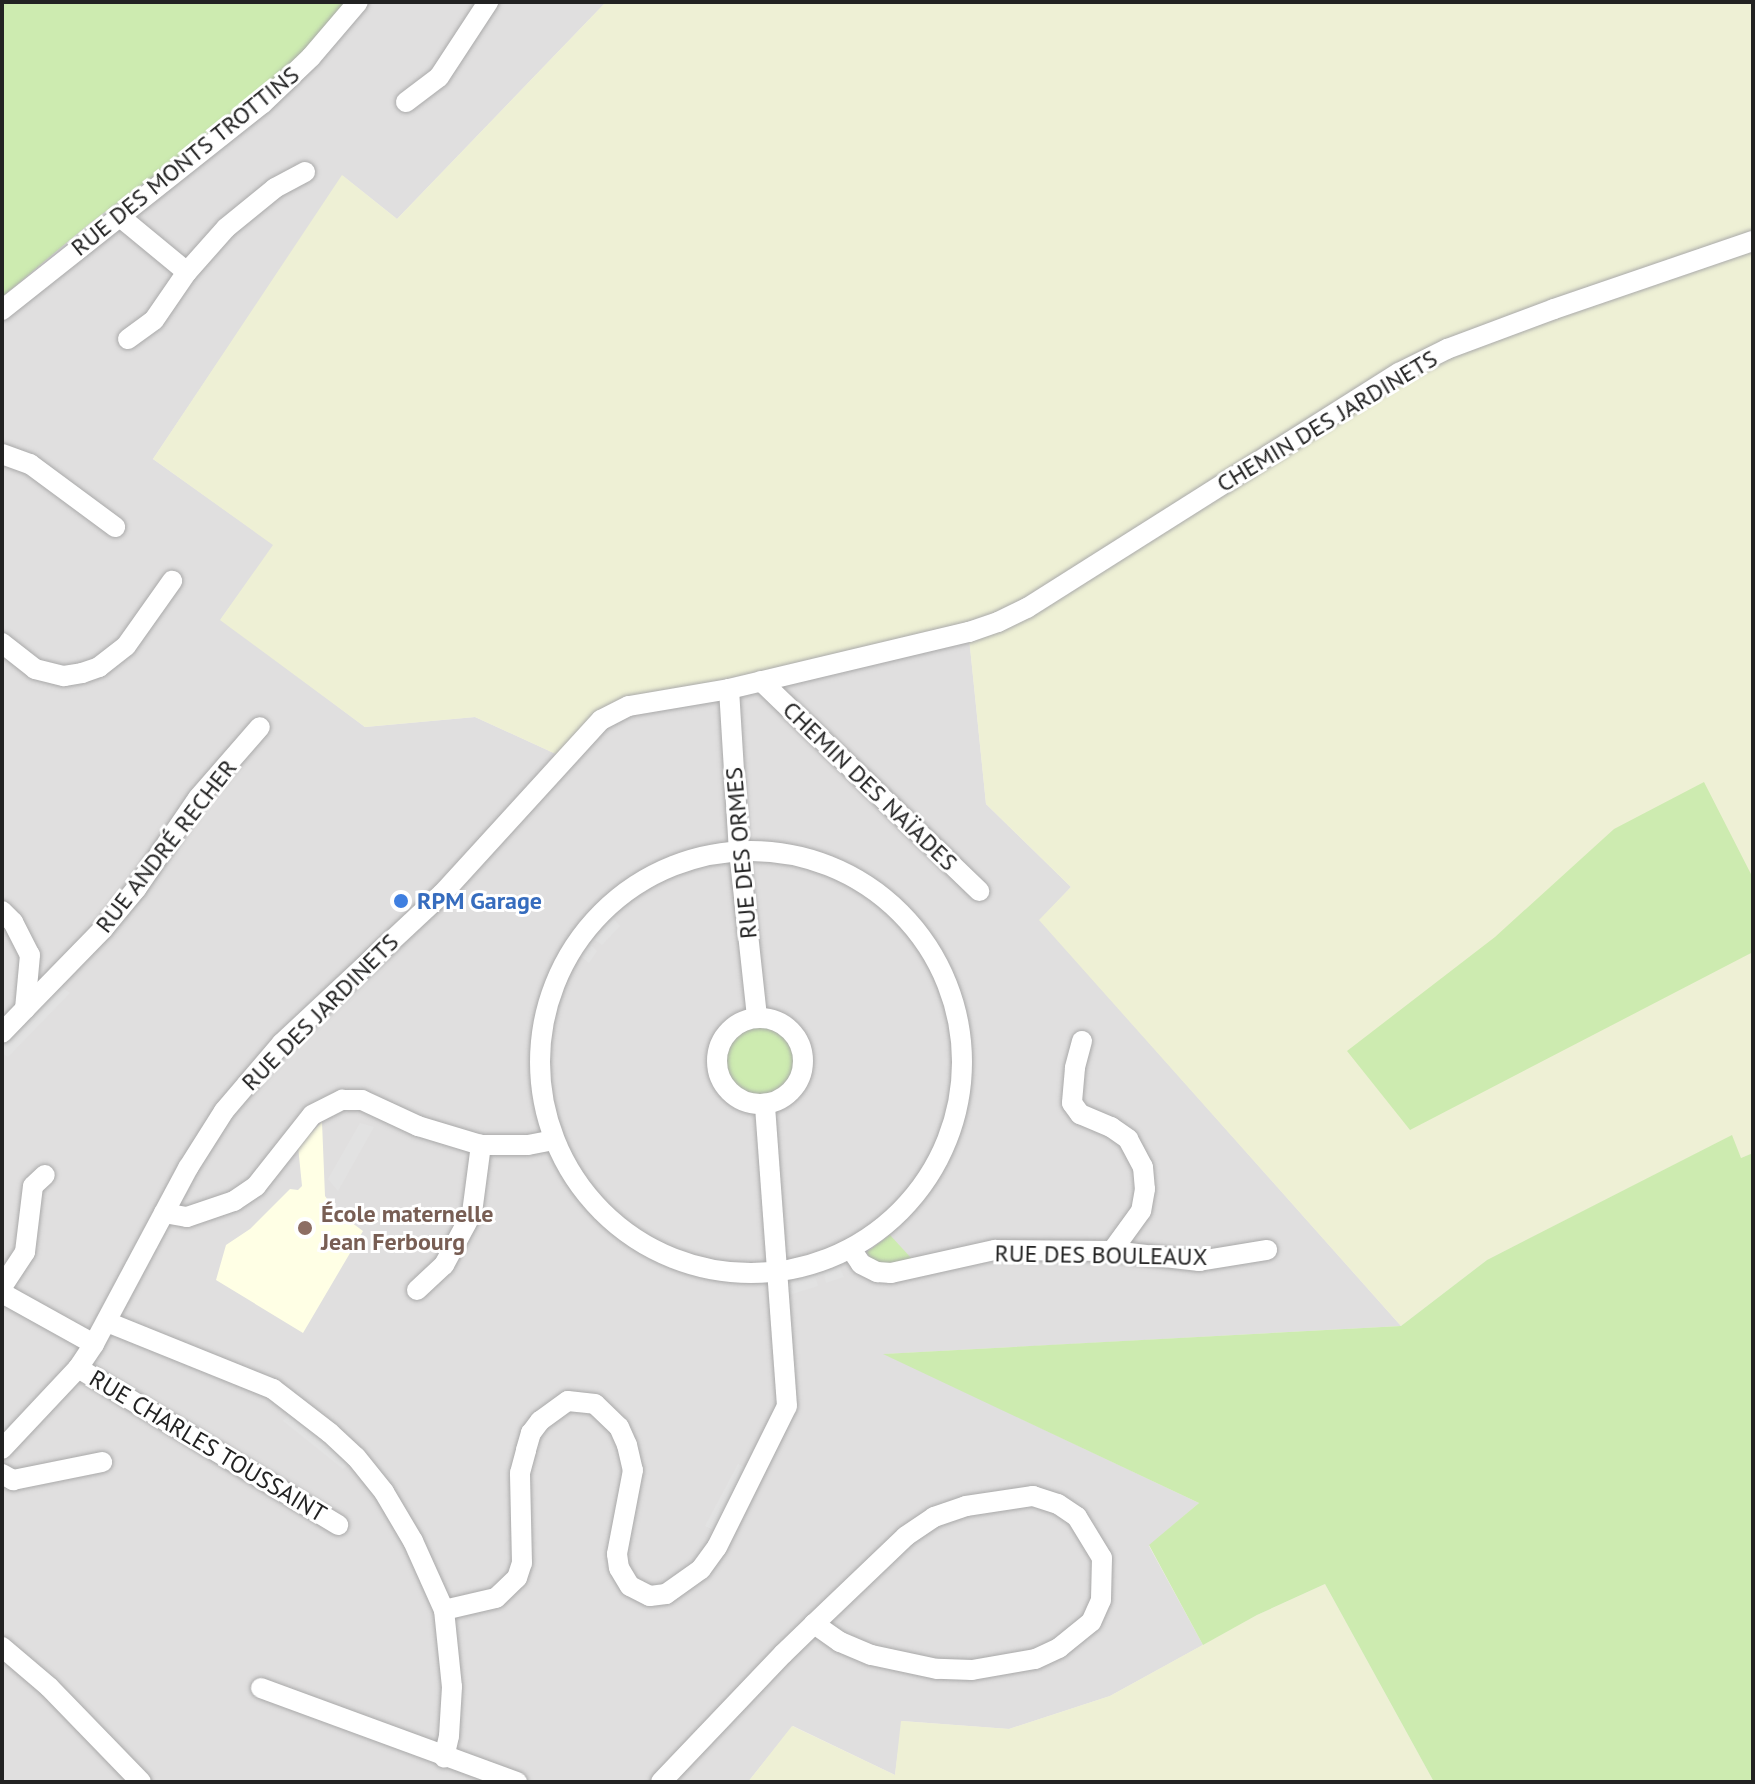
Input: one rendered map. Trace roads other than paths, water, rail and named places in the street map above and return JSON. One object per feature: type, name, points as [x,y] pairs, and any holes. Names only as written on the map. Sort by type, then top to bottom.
[{"type":"street","name":"RUE DES MONTS TROTTINS","points":[[2,310],[262,104],[311,57],[358,2]]},
{"type":"street","points":[[406,102],[439,77],[483,4]]},
{"type":"street","points":[[128,339],[154,320],[187,272],[226,228],[275,188],[305,172]]},
{"type":"street","points":[[119,216],[187,272]]},
{"type":"street","name":"CHEMIN DES JARDINETS","points":[[969,632],[1027,608],[1411,367],[1447,349],[1753,241]]},
{"type":"street","points":[[2,454],[30,464],[115,527]]},
{"type":"street","points":[[2,643],[35,669],[64,676],[99,667],[126,646],[172,581]]},
{"type":"street","name":"RUE DES JARDINETS","points":[[2,1449],[78,1368],[94,1344],[164,1213],[224,1111],[282,1043],[442,894],[601,720],[629,706],[729,689],[969,632]]},
{"type":"street","name":"CHEMIN DES NAÏADES","points":[[761,681],[979,891]]},
{"type":"street","name":"RUE DES ORMES","points":[[729,689],[739,851],[757,1017]]},
{"type":"street","name":"RUE ANDRÉ RECHER","points":[[2,1033],[128,899],[198,798],[260,727]]},
{"type":"street","points":[[739,851],[802,858],[833,867],[874,890],[910,922],[937,961],[955,1005],[962,1068],[959,1099],[946,1145],[922,1187],[890,1222],[851,1249],[815,1264],[777,1273],[721,1272],[667,1258],[619,1229],[581,1189],[553,1140],[540,1085],[542,1028],[559,973],[589,925],[632,887],[683,862],[739,851]]},
{"type":"street","points":[[2,911],[13,922],[30,955],[25,1009]]},
{"type":"street","points":[[30,955],[49,962],[70,963]]},
{"type":"street","points":[[757,1017],[776,1020],[788,1027],[803,1050],[802,1073],[793,1089],[779,1100],[765,1104],[738,1098],[728,1090],[717,1062],[726,1034],[739,1022],[757,1017]]},
{"type":"street","points":[[1082,1041],[1075,1068],[1072,1103],[1080,1114],[1111,1127],[1128,1139],[1143,1167],[1145,1189],[1141,1211],[1112,1251]]},
{"type":"street","points":[[164,1213],[187,1217],[234,1201],[256,1186],[312,1115],[342,1100],[362,1100],[418,1126],[481,1145],[528,1145],[553,1140]]},
{"type":"street","points":[[444,1610],[496,1598],[517,1578],[522,1563],[520,1473],[526,1450],[540,1421],[568,1401],[595,1404],[619,1427],[627,1445],[633,1470],[617,1554],[624,1579],[637,1591],[650,1596],[666,1594],[701,1569],[717,1547],[787,1406],[765,1104]]},
{"type":"street","points":[[417,1290],[444,1265],[472,1213],[481,1145]]},
{"type":"street","points":[[45,1175],[33,1186],[25,1252],[2,1290],[94,1344]]},
{"type":"street","name":"RUE DES BOULEAUX","points":[[851,1249],[861,1264],[877,1272],[891,1273],[995,1250],[1112,1251],[1199,1261],[1267,1250]]},
{"type":"street","points":[[107,1322],[240,1372],[308,1412],[356,1457],[384,1492],[413,1541],[444,1610],[452,1687],[449,1736],[444,1757]]},
{"type":"street","name":"RUE CHARLES TOUSSAINT","points":[[78,1368],[338,1525]]},
{"type":"street","points":[[2,1474],[13,1480],[102,1462]]},
{"type":"street","points":[[661,1782],[814,1624],[906,1536],[934,1517],[966,1506],[1033,1496],[1058,1504],[1077,1517],[1102,1558],[1101,1600],[1091,1622],[1059,1648],[1035,1659],[972,1670],[937,1669],[871,1655],[840,1642],[814,1624]]},
{"type":"street","points":[[2,1647],[49,1687],[141,1782]]},
{"type":"street","points":[[261,1688],[517,1782]]},
{"type":"place","name":"RPM Garage","points":[[401,901]]},
{"type":"place","name":"École maternelle Jean Ferbourg","points":[[305,1228]]}]
